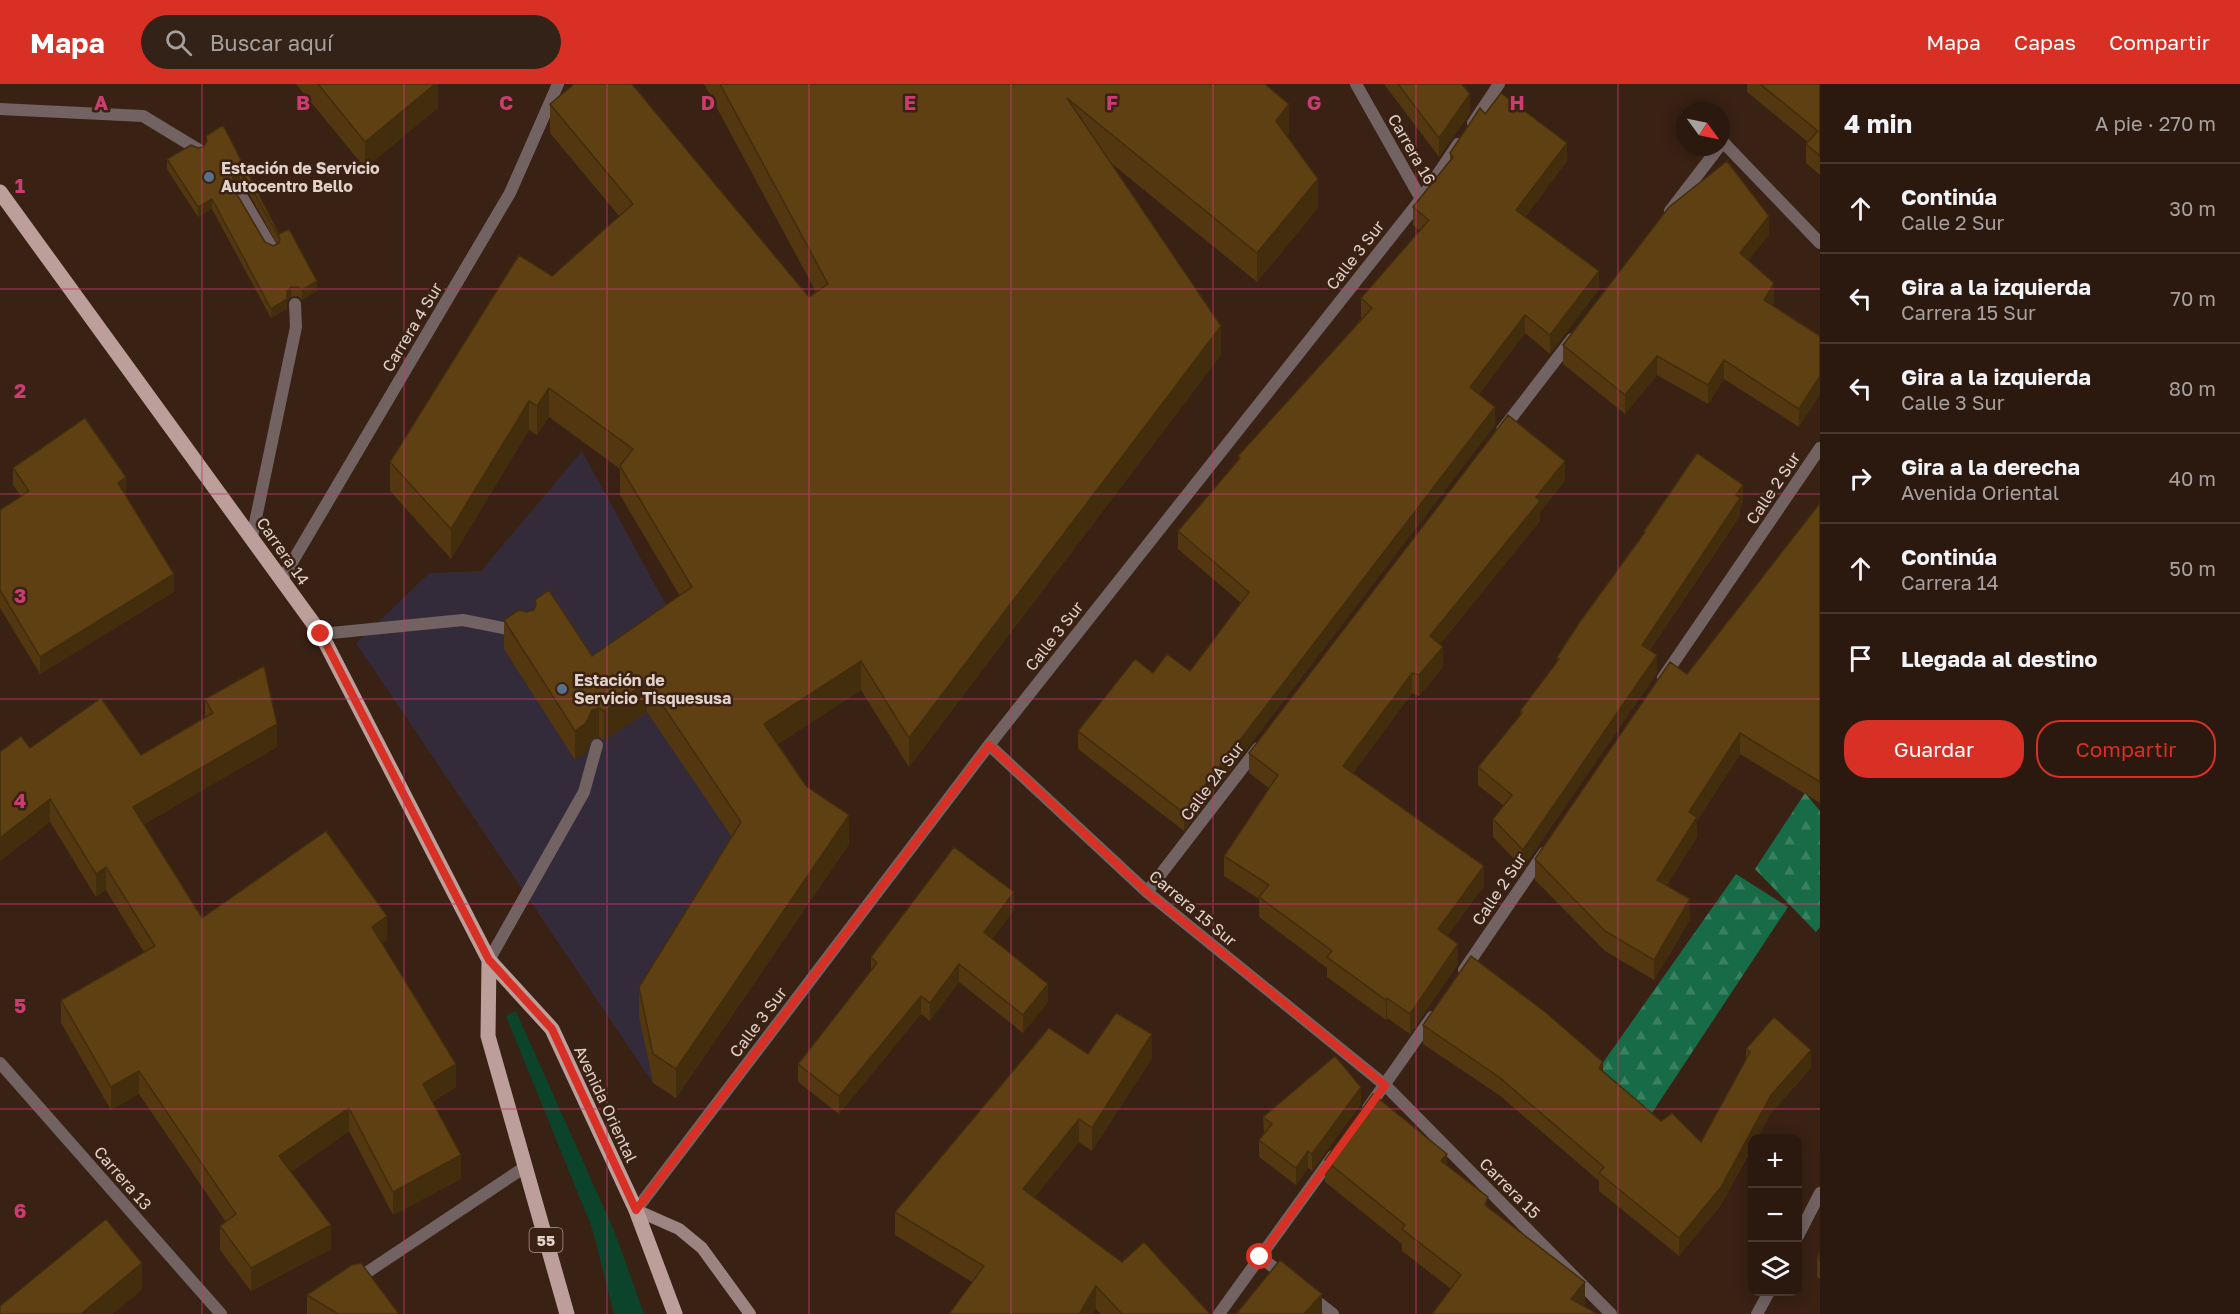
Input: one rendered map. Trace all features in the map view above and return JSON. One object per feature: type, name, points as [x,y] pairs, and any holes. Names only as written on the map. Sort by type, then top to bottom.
[{"type":"main road","name":"Carrera 14","points":[[0,192],[321,634],[489,960]]},
{"type":"main road","points":[[489,960],[488,1036],[525,1167]]},
{"type":"main road","name":"Avenida Oriental","points":[[489,960],[552,1029],[636,1210],[675,1314]]},
{"type":"main road","name":"55","points":[[525,1167],[567,1314]]},
{"type":"street","name":"Carrera 4 Sur","points":[[281,581],[510,193],[558,84]]},
{"type":"street","name":"Carrera 16","points":[[1356,84],[1421,199]]},
{"type":"street","name":"Calle 3 Sur","points":[[636,1210],[989,745],[1421,199],[1499,84]]},
{"type":"street","points":[[0,109],[143,116],[199,150]]},
{"type":"street","points":[[1730,153],[1820,243]]},
{"type":"street","points":[[1661,222],[1712,156]]},
{"type":"street","points":[[238,192],[272,248]]},
{"type":"street","points":[[252,537],[296,327],[295,304]]},
{"type":"street","points":[[1495,440],[1581,326]]},
{"type":"street","name":"Calle 2 Sur","points":[[1659,684],[1820,448]]},
{"type":"street","points":[[321,634],[463,620],[528,633]]},
{"type":"street","name":"Calle 2A Sur","points":[[1147,892],[1263,741]]},
{"type":"street","points":[[489,960],[584,792],[597,745]]},
{"type":"street","name":"Carrera 15 Sur","points":[[989,745],[1147,892],[1385,1085]]},
{"type":"street","name":"Calle 2 Sur","points":[[1459,977],[1552,840]]},
{"type":"street","points":[[1364,1114],[1439,1007]]},
{"type":"street","name":"Carrera 13","points":[[0,1064],[221,1314]]},
{"type":"street","name":"Carrera 15","points":[[1385,1085],[1611,1314]]},
{"type":"street","points":[[1219,1314],[1344,1142]]},
{"type":"street","points":[[342,1288],[525,1167]]},
{"type":"street","points":[[1802,1227],[1820,1193]]},
{"type":"street","points":[[636,1210],[678,1229],[702,1248],[750,1314]]},
{"type":"street","points":[[1260,1257],[1333,1314]]},
{"type":"street","points":[[1757,1314],[1767,1296]]},
{"type":"shaded area","points":[[582,451],[678,627],[805,813],[849,844],[676,1098],[653,1083],[356,643],[429,573],[481,571]]},
{"type":"green space","points":[[1805,793],[1820,811],[1820,927],[1816,932],[1755,869]]},
{"type":"green space","points":[[1736,874],[1788,907],[1644,1125],[1595,1074]]},
{"type":"green space","points":[[516,1011],[615,1233],[644,1314],[614,1314],[592,1228],[506,1016]]},
{"type":"building","points":[[318,84],[435,84],[365,142]]},
{"type":"building","points":[[574,84],[632,84],[809,297],[828,284],[720,84],[1265,84],[1289,104],[1276,121],[1318,179],[1257,253],[1067,98],[1221,326],[909,738],[861,661],[764,724],[806,786],[849,815],[676,1069],[653,1054],[639,987],[741,822],[647,682],[604,711],[599,708],[592,710],[586,723],[575,731],[504,620],[519,610],[527,612],[534,610],[535,600],[549,590],[592,656],[692,587],[620,466],[633,449],[549,388],[537,406],[529,401],[451,529],[390,462],[519,255],[552,276],[633,204],[550,104]]},
{"type":"building","points":[[1398,84],[1462,84],[1470,94],[1439,138]]},
{"type":"building","points":[[1760,84],[1820,84],[1820,156],[1806,144],[1818,131]]},
{"type":"building","points":[[1501,93],[1567,143],[1516,210],[1599,271],[1550,335],[1525,315],[1470,387],[1495,407],[1184,813],[1078,731],[1135,659],[1153,673],[1167,654],[1190,671],[1249,592],[1178,531],[1240,458],[1238,456],[1372,308],[1361,298],[1429,220],[1413,207],[1453,157],[1450,153],[1480,108],[1485,114]]},
{"type":"building","points":[[223,125],[279,234],[289,229],[317,281],[302,290],[298,287],[291,287],[287,291],[287,299],[271,309],[212,199],[198,207],[167,159],[191,145],[198,148],[203,147],[207,141],[206,136]],"holes":[[[240,174],[246,178],[280,239],[279,243],[273,246],[265,242],[232,186],[234,175]]]},
{"type":"building","points":[[1727,161],[1769,216],[1740,253],[1774,283],[1764,300],[1820,336],[1820,376],[1799,409],[1724,360],[1708,385],[1657,356],[1625,395],[1563,345],[1669,207]]},
{"type":"building","points":[[1508,415],[1565,461],[1536,497],[1540,501],[1430,636],[1443,647],[1419,675],[1412,673],[1343,766],[1484,866],[1438,929],[1458,944],[1410,1014],[1387,998],[1386,1000],[1327,957],[1332,951],[1259,897],[1269,885],[1224,856],[1278,775],[1249,753]]},
{"type":"building","points":[[85,418],[126,477],[118,483],[174,574],[40,657],[0,590],[0,510],[29,491],[13,468]]},
{"type":"building","points":[[1697,453],[1743,485],[1736,495],[1740,498],[1642,645],[1657,655],[1523,850],[1493,819],[1512,795],[1478,767],[1522,713],[1520,711],[1559,659],[1557,657],[1579,623],[1645,532]]},
{"type":"building","points":[[1820,503],[1820,782],[1740,733],[1689,812],[1697,817],[1657,880],[1690,899],[1654,960],[1605,931],[1535,859],[1670,662],[1687,674]]},
{"type":"building","points":[[264,666],[277,724],[133,807],[202,918],[326,831],[387,916],[372,927],[456,1064],[423,1084],[461,1155],[393,1192],[349,1108],[279,1156],[331,1225],[251,1268],[220,1226],[236,1214],[139,1071],[111,1087],[61,1000],[155,946],[106,867],[96,874],[50,799],[0,838],[0,752],[21,736],[30,748],[101,698],[141,755],[213,713],[205,699]]},
{"type":"building","points":[[954,847],[1014,892],[984,932],[1048,984],[1023,1015],[959,964],[930,1003],[921,996],[839,1096],[798,1064],[877,963],[871,957]]},
{"type":"building","points":[[1471,956],[1544,1011],[1603,1062],[1599,1068],[1661,1121],[1672,1113],[1701,1142],[1750,1052],[1746,1049],[1774,1017],[1811,1050],[1771,1095],[1721,1187],[1679,1238],[1599,1173],[1604,1167],[1499,1077],[1423,1025]]},
{"type":"building","points":[[1116,1013],[1152,1034],[1092,1128],[1079,1119],[1023,1189],[1122,1262],[1144,1242],[1210,1314],[1122,1314],[1096,1286],[1079,1314],[949,1314],[984,1266],[895,1212],[1049,1028],[1088,1054]]},
{"type":"building","points":[[1335,1056],[1361,1087],[1312,1154],[1308,1151],[1296,1168],[1259,1140],[1272,1124],[1263,1117]]},
{"type":"building","points":[[1373,1094],[1447,1154],[1441,1161],[1488,1197],[1485,1205],[1585,1282],[1571,1299],[1598,1314],[1432,1314],[1461,1275],[1402,1229],[1405,1225],[1325,1160]]},
{"type":"building","points":[[106,1219],[142,1263],[81,1314],[0,1314],[0,1306]]},
{"type":"building","points":[[1280,1260],[1322,1294],[1304,1314],[1236,1314]]},
{"type":"building","points":[[361,1263],[399,1314],[338,1314],[307,1295],[352,1265]]},
{"type":"place","name":"Estación de Servicio Autocentro Bello","points":[[209,177]]},
{"type":"place","name":"Estación de Servicio Tisquesusa","points":[[562,689]]},
{"type":"route","points":[[321,634],[489,960],[552,1029],[636,1210],[989,745],[1147,892],[1385,1085],[1260,1257]]}]
